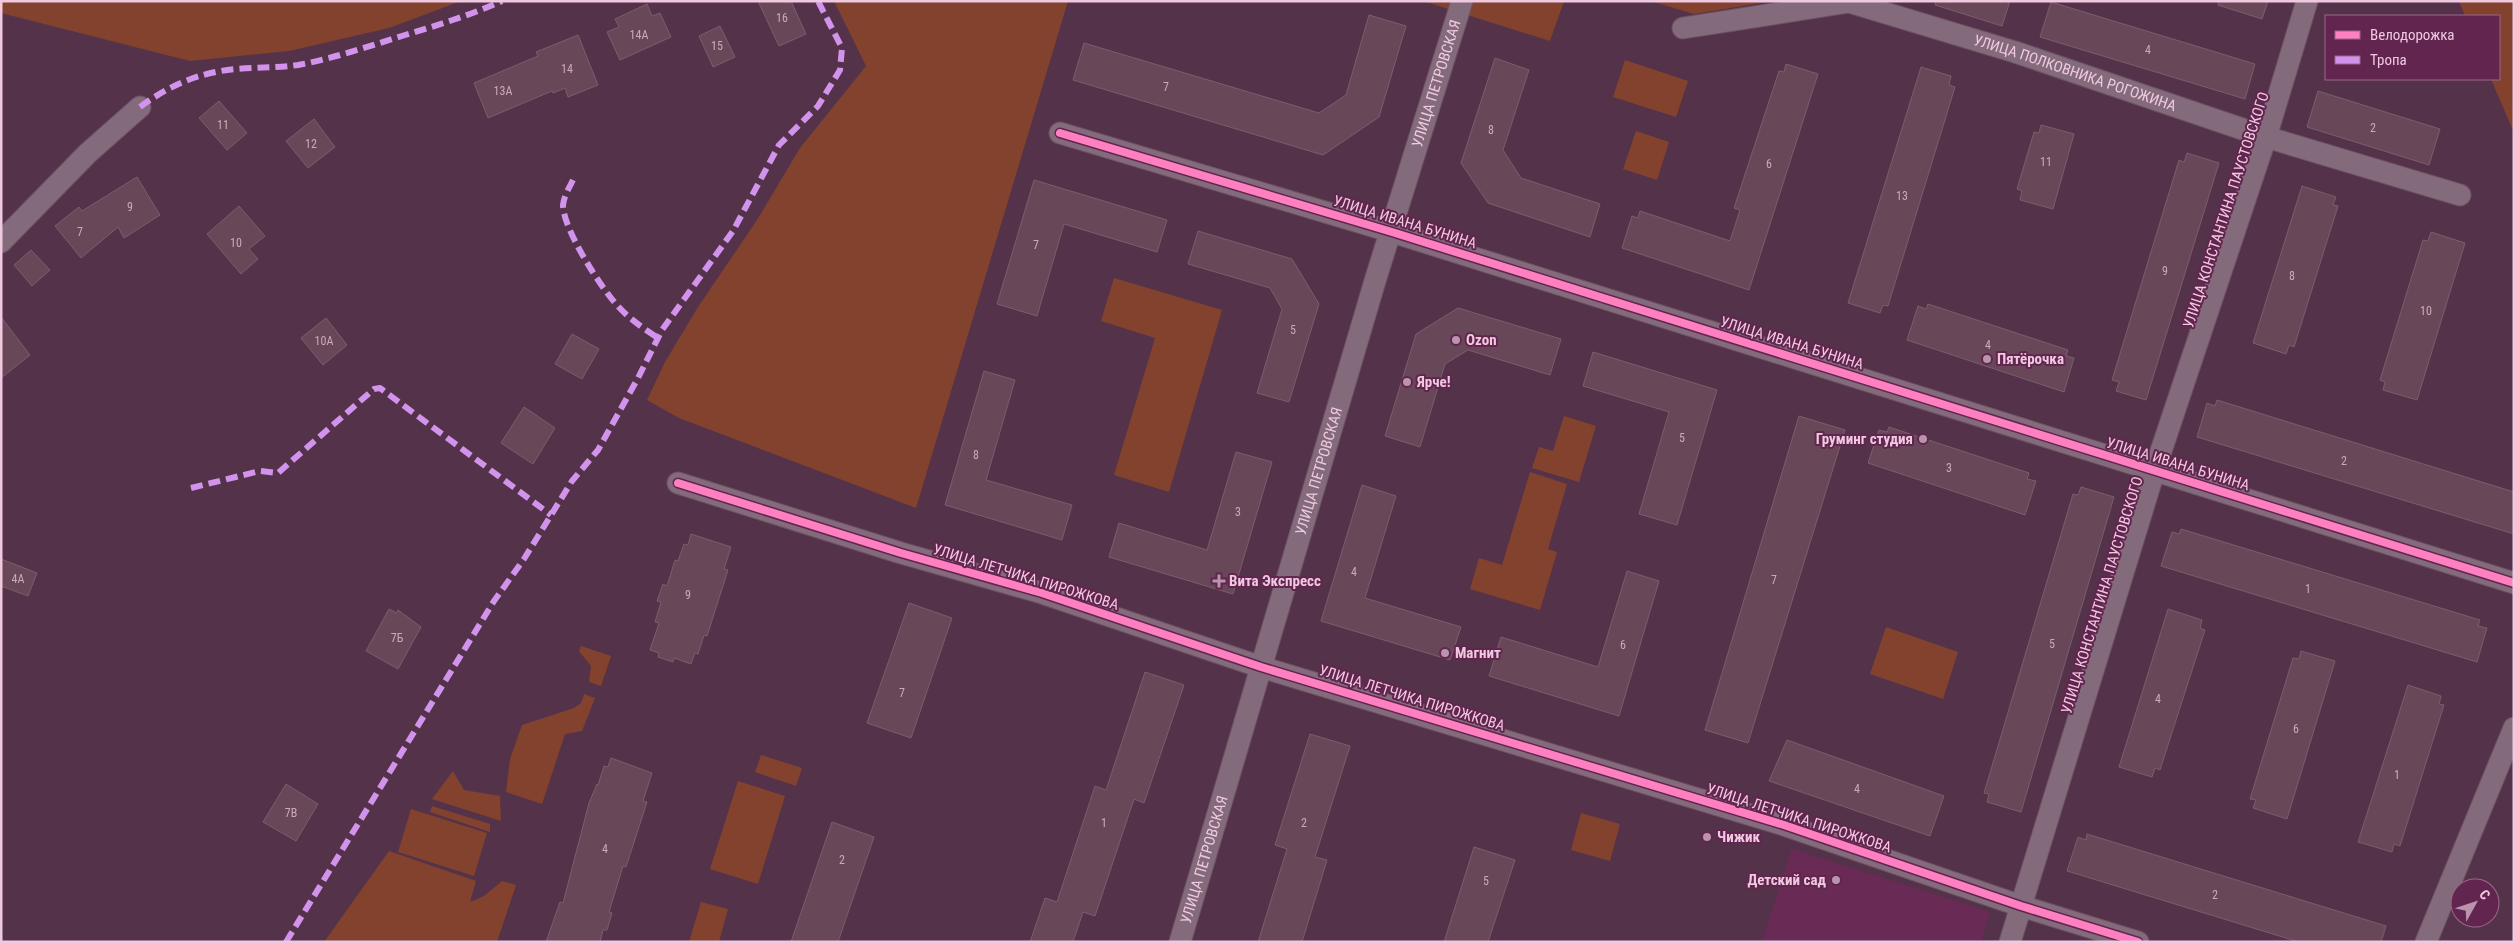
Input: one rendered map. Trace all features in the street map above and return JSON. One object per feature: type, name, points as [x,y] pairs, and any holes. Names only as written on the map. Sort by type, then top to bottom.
[{"type":"street","name":"УЛИЦА ПЕТРОВСКАЯ","points":[[1180,942],[1375,281],[1392,232],[1462,1]]},
{"type":"street","name":"УЛИЦА КОНСТАНТИНА ПАУСТОВСКОГО","points":[[2010,942],[2154,472],[2266,137],[2307,1]]},
{"type":"street","name":"УЛИЦА ПОЛКОВНИКА РОГОЖИНА","points":[[1683,28],[1849,2],[2015,52],[2266,137],[2460,195]]},
{"type":"street","points":[[1,242],[88,153],[140,107]]},
{"type":"street","name":"УЛИЦА ИВАНА БУНИНА","points":[[1060,133],[1392,232],[2154,472],[2514,583]]},
{"type":"street","name":"УЛИЦА ЛЕТЧИКА ПИРОЖКОВА","points":[[678,483],[901,553],[1042,593],[1261,667],[1784,825],[2021,906],[2138,942]]},
{"type":"street","points":[[2426,942],[2514,728]]},
{"type":"shaded area","points":[[1,1],[461,1],[389,28],[289,51],[190,61],[1,13]]},
{"type":"shaded area","points":[[834,1],[1068,1],[916,508],[679,418],[647,400],[665,362],[698,307],[757,220],[800,148],[866,66]]},
{"type":"shaded area","points":[[1423,1],[1564,1],[1550,41]]},
{"type":"shaded area","points":[[1651,1],[1772,1],[1694,14]]},
{"type":"shaded area","points":[[2459,1],[2514,1],[2514,133],[2491,80],[2500,80],[2500,15],[2465,15]]},
{"type":"shaded area","points":[[1625,60],[1688,81],[1676,117],[1613,97]]},
{"type":"shaded area","points":[[1636,131],[1669,142],[1657,180],[1623,169]]},
{"type":"shaded area","points":[[1114,278],[1222,310],[1169,492],[1114,475],[1155,338],[1101,321]]},
{"type":"shaded area","points":[[1564,416],[1596,426],[1579,482],[1532,468],[1539,447],[1553,451]]},
{"type":"shaded area","points":[[1530,472],[1567,484],[1548,549],[1557,552],[1540,610],[1470,589],[1479,558],[1502,565]]},
{"type":"shaded area","points":[[1886,627],[1958,652],[1943,699],[1870,674]]},
{"type":"shaded area","points":[[581,646],[611,656],[601,686],[589,682],[591,666],[579,651]]},
{"type":"shaded area","points":[[584,694],[595,698],[582,731],[565,734],[542,804],[506,792],[510,759],[522,725],[574,708],[581,703]]},
{"type":"shaded area","points":[[761,755],[802,768],[796,786],[755,772]]},
{"type":"shaded area","points":[[453,771],[464,790],[500,796],[501,821],[432,799]]},
{"type":"shaded area","points":[[738,781],[785,796],[758,884],[710,869]]},
{"type":"shaded area","points":[[432,806],[490,824],[490,832],[430,812]]},
{"type":"shaded area","points":[[411,809],[487,833],[474,876],[398,852]]},
{"type":"shaded area","points":[[1581,813],[1620,824],[1610,861],[1571,850]]},
{"type":"shaded area","name":"Детский сад","points":[[1792,849],[1990,912],[1981,942],[1762,942]]},
{"type":"shaded area","points":[[389,851],[476,881],[470,902],[484,896],[502,881],[516,885],[497,942],[324,942]]},
{"type":"shaded area","points":[[701,902],[728,909],[719,942],[689,942]]},
{"type":"building","points":[[758,1],[791,1],[806,34],[779,46]]},
{"type":"building","points":[[1936,1],[2010,1],[2002,26],[1935,5]]},
{"type":"building","points":[[2219,1],[2268,1],[2262,19],[2218,5]]},
{"type":"building","points":[[2051,2],[2255,64],[2245,99],[2040,37]]},
{"type":"building","points":[[647,4],[652,16],[660,13],[671,37],[620,60],[607,32],[619,27],[615,19]]},
{"type":"building","points":[[1369,15],[1406,26],[1379,117],[1323,155],[1073,80],[1084,43],[1319,113],[1346,95]]},
{"type":"building","points":[[720,26],[735,57],[713,67],[699,36]]},
{"type":"building","points":[[578,35],[598,85],[568,97],[565,88],[553,93],[552,91],[488,118],[474,83],[538,56],[536,52]]},
{"type":"building","points":[[1495,58],[1529,70],[1503,150],[1521,178],[1600,204],[1590,237],[1488,203],[1461,163]]},
{"type":"building","points":[[1786,64],[1818,74],[1749,290],[1622,248],[1632,216],[1638,218],[1640,211],[1730,241],[1740,210],[1734,208],[1779,71],[1784,72]]},
{"type":"building","points":[[1921,67],[1951,76],[1949,85],[1955,87],[1888,306],[1883,305],[1880,313],[1848,303]]},
{"type":"building","points":[[2318,91],[2440,129],[2429,165],[2307,127]]},
{"type":"building","points":[[219,101],[247,133],[227,150],[199,118]]},
{"type":"building","points":[[314,119],[335,147],[308,168],[286,141]]},
{"type":"building","points":[[2041,125],[2074,134],[2053,209],[2020,200],[2022,191],[2017,189],[2034,132],[2039,133]]},
{"type":"building","points":[[2187,153],[2219,163],[2146,400],[2116,391],[2119,382],[2112,380],[2179,160],[2184,162]]},
{"type":"building","points":[[137,177],[160,215],[124,238],[118,227],[81,258],[55,226],[79,207],[82,211]]},
{"type":"building","points":[[1034,180],[1167,220],[1157,252],[1064,224],[1037,316],[997,304]]},
{"type":"building","points":[[2302,186],[2336,197],[2333,205],[2338,206],[2294,347],[2289,345],[2286,354],[2253,343]]},
{"type":"building","points":[[239,206],[265,236],[249,249],[258,259],[241,274],[207,234]]},
{"type":"building","points":[[1198,231],[1292,259],[1319,304],[1289,402],[1257,393],[1282,309],[1270,288],[1188,264]]},
{"type":"building","points":[[2431,232],[2465,243],[2417,400],[2383,390],[2385,382],[2380,380],[2423,240],[2428,241]]},
{"type":"building","points":[[31,250],[50,270],[32,286],[14,265]]},
{"type":"building","points":[[1928,304],[2068,350],[2066,356],[2074,358],[2064,392],[1907,340],[1918,306],[1926,309]]},
{"type":"building","points":[[1458,308],[1561,339],[1550,375],[1468,350],[1445,364],[1420,447],[1385,436],[1416,334]]},
{"type":"building","points":[[1,317],[30,355],[1,378]]},
{"type":"building","points":[[326,318],[347,345],[323,365],[301,338]]},
{"type":"building","points":[[572,334],[599,349],[582,379],[555,364]]},
{"type":"building","points":[[1593,352],[1717,390],[1677,525],[1639,514],[1669,412],[1583,386]]},
{"type":"building","points":[[984,371],[1015,380],[986,480],[1072,505],[1062,540],[945,505]]},
{"type":"building","points":[[2217,400],[2514,492],[2514,534],[2197,437],[2207,403],[2215,406]]},
{"type":"building","points":[[524,407],[555,428],[533,464],[501,443]]},
{"type":"building","points":[[1799,416],[1845,430],[1748,743],[1705,730]]},
{"type":"building","points":[[1889,427],[2029,473],[2027,479],[2036,481],[2025,515],[1868,463],[1879,430],[1887,432]]},
{"type":"building","points":[[1236,452],[1272,462],[1233,594],[1109,557],[1119,523],[1207,550]]},
{"type":"building","points":[[1362,485],[1396,496],[1365,598],[1461,627],[1450,660],[1321,621]]},
{"type":"building","points":[[2081,487],[2114,497],[2021,812],[1987,802],[1989,794],[1984,793],[2073,494],[2078,495]]},
{"type":"building","points":[[2181,529],[2480,620],[2478,626],[2487,628],[2477,662],[2161,566],[2172,532],[2179,534]]},
{"type":"building","points":[[691,534],[731,547],[724,569],[728,570],[707,636],[704,635],[698,654],[695,653],[691,664],[674,658],[673,662],[658,657],[659,653],[650,650],[659,623],[655,622],[661,602],[657,601],[663,584],[667,586],[675,560],[678,561],[684,544],[688,545]]},
{"type":"building","points":[[1,559],[37,573],[28,596],[1,586]]},
{"type":"building","points":[[1627,571],[1659,581],[1619,716],[1489,676],[1501,637],[1598,667]]},
{"type":"building","points":[[909,603],[952,618],[911,738],[867,723]]},
{"type":"building","points":[[389,609],[397,613],[398,610],[421,627],[398,669],[366,651]]},
{"type":"building","points":[[2168,609],[2202,620],[2200,628],[2205,630],[2160,770],[2155,768],[2152,777],[2119,767]]},
{"type":"building","points":[[2301,651],[2335,661],[2287,819],[2253,808],[2256,800],[2250,799],[2293,658],[2299,659]]},
{"type":"building","points":[[1145,672],[1184,685],[1144,803],[1134,799],[1095,916],[1083,912],[1073,942],[1030,942],[1045,898],[1057,902],[1095,786],[1106,790]]},
{"type":"building","points":[[2408,685],[2441,696],[2439,704],[2444,705],[2400,846],[2394,844],[2392,852],[2358,842]]},
{"type":"building","points":[[1310,734],[1350,746],[1315,857],[1327,860],[1302,942],[1258,942],[1287,849],[1275,845]]},
{"type":"building","points":[[1787,740],[1944,796],[1930,836],[1769,781]]},
{"type":"building","points":[[611,758],[652,773],[643,801],[647,802],[626,867],[623,866],[609,912],[612,913],[607,930],[603,930],[600,942],[546,942],[560,902],[563,903],[589,803],[598,785],[604,766],[608,767]]},
{"type":"building","points":[[286,784],[318,804],[296,841],[263,822]]},
{"type":"building","points":[[832,822],[874,837],[838,942],[791,942]]},
{"type":"building","points":[[2087,834],[2386,926],[2381,942],[2299,942],[2067,871],[2078,837],[2086,840]]},
{"type":"building","points":[[1474,847],[1515,860],[1488,942],[1444,942]]},
{"type":"marked path","points":[[140,107],[174,86],[210,73],[245,68],[290,66],[325,59],[442,24],[502,1]]},
{"type":"marked path","points":[[286,942],[494,601],[524,559],[572,481],[598,450],[662,330],[733,231],[779,145],[818,106],[840,70],[842,48],[818,1]]},
{"type":"marked path","points":[[573,180],[563,205],[569,228],[584,257],[616,304],[641,327],[658,338]]},
{"type":"marked path","points":[[191,488],[260,471],[278,473],[374,389],[380,388],[551,515]]},
{"type":"cycle path","points":[[1060,133],[1392,232],[2514,583]]},
{"type":"cycle path","points":[[678,483],[901,553],[1042,593],[1261,667],[1784,825],[2021,906],[2138,942]]},
{"type":"place","name":"Ozon","points":[[1456,340]]},
{"type":"place","name":"Пятёрочка","points":[[1987,359]]},
{"type":"place","name":"Ярче!","points":[[1407,382]]},
{"type":"place","name":"Груминг студия","points":[[1923,439]]},
{"type":"place","name":"Вита Экспресс","points":[[1219,581]]},
{"type":"place","name":"Магнит","points":[[1445,653]]},
{"type":"place","name":"Чижик","points":[[1707,837]]},
{"type":"place","name":"Детский сад","points":[[1836,880]]}]
